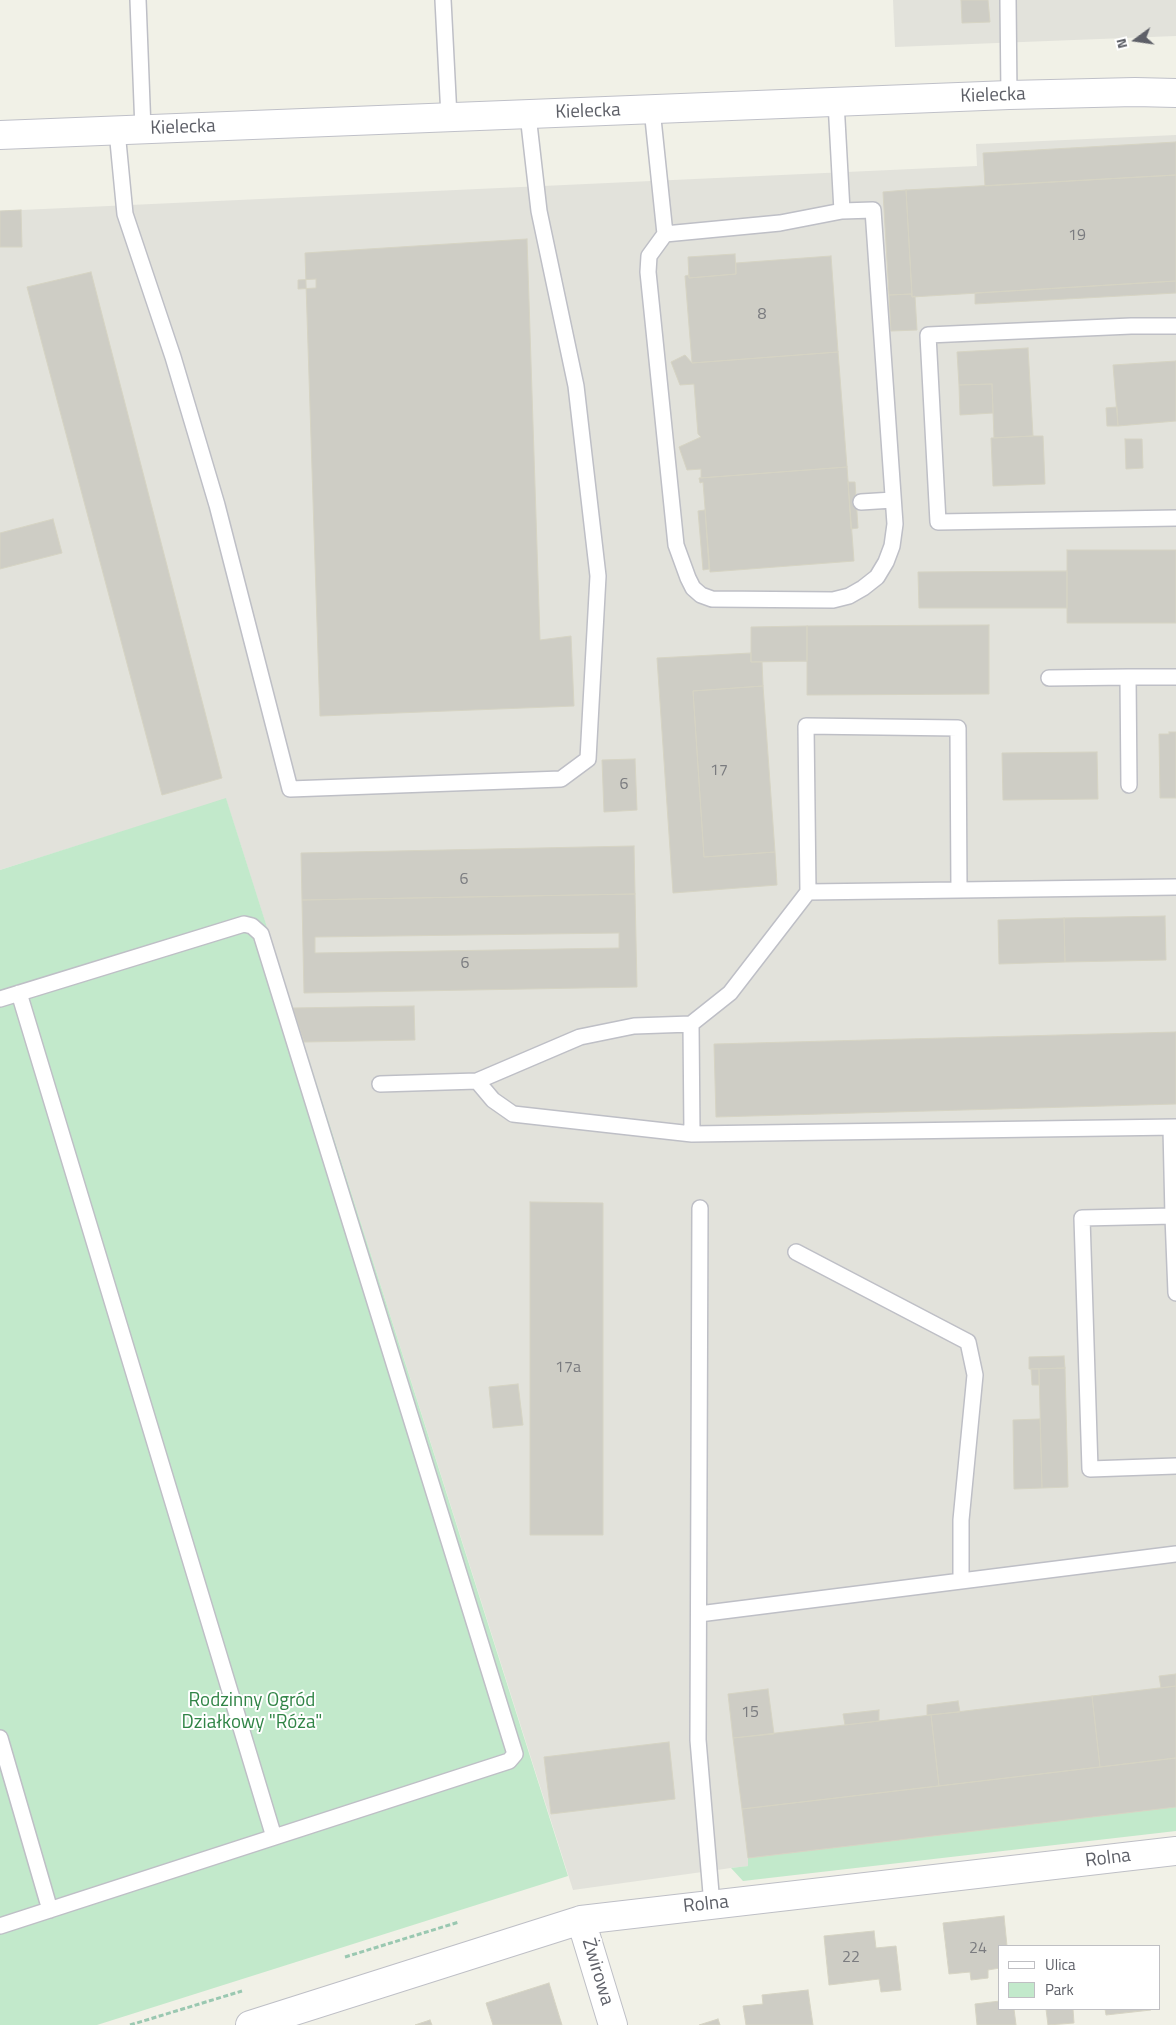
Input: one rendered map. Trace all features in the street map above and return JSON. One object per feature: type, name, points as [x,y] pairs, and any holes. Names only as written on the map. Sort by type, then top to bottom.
[{"type":"street","name":"Kielecka","points":[[0,135],[1008,95],[1176,93]]},
{"type":"street","name":"Rolna","points":[[250,2025],[581,1920],[1176,1851]]},
{"type":"street","name":"Żwirowa","points":[[581,1920],[613,2025]]},
{"type":"lane","points":[[138,0],[125,214],[173,358],[217,505],[290,789],[560,779],[588,758],[598,576],[576,386],[538,211],[528,115]]},
{"type":"lane","points":[[443,0],[449,117]]},
{"type":"lane","points":[[1008,0],[1008,95]]},
{"type":"lane","points":[[836,102],[842,211]]},
{"type":"lane","points":[[652,110],[665,234],[649,256],[648,272],[676,545],[688,578],[693,588],[701,595],[712,600],[833,600],[848,596],[863,588],[877,576],[886,562],[892,546],[895,524],[872,210],[842,211],[780,223],[665,234]]},
{"type":"lane","points":[[1176,326],[1131,326],[928,335],[938,522],[1176,518]]},
{"type":"lane","points":[[861,502],[894,500]]},
{"type":"lane","points":[[1128,677],[1129,785]]},
{"type":"lane","points":[[1049,678],[1176,677]]},
{"type":"lane","points":[[380,1084],[477,1082],[580,1037],[634,1026],[691,1024],[730,993],[808,892],[806,726],[958,728],[960,890]]},
{"type":"lane","points":[[808,892],[1176,887]]},
{"type":"lane","points":[[0,999],[244,924],[252,926],[260,934],[515,1754],[509,1761],[0,1926]]},
{"type":"lane","points":[[19,993],[274,1837]]},
{"type":"lane","points":[[691,1024],[692,1134]]},
{"type":"lane","points":[[477,1082],[493,1100],[513,1114],[692,1134],[1174,1128],[1176,1293]]},
{"type":"lane","points":[[700,1208],[698,1740],[712,1905]]},
{"type":"lane","points":[[1175,1216],[1082,1218],[1090,1469],[1176,1466]]},
{"type":"lane","points":[[796,1252],[968,1342],[975,1375],[961,1520],[961,1581]]},
{"type":"lane","points":[[699,1614],[1176,1554]]},
{"type":"lane","points":[[0,1738],[50,1910]]},
{"type":"shaded area","points":[[893,0],[1176,0],[1176,36],[895,47]]},
{"type":"shaded area","points":[[1176,135],[1176,1819],[731,1868],[573,1890],[226,799],[0,870],[0,211],[977,166],[976,144]]},
{"type":"green space","name":"Rodzinny Ogród Działkowy \"Róża\"","points":[[226,798],[568,1876],[97,2025],[0,2025],[0,870]]},
{"type":"green space","points":[[1176,1807],[1176,1831],[743,1881],[731,1868],[748,1866],[748,1858]]},
{"type":"building","points":[[961,0],[988,0],[990,22],[962,23]]},
{"type":"building","points":[[1176,142],[1176,175],[985,186],[983,153]]},
{"type":"building","points":[[1176,175],[1176,281],[912,297],[906,190]]},
{"type":"building","points":[[906,190],[912,294],[889,295],[883,192]]},
{"type":"building","points":[[21,210],[22,247],[0,247],[0,211]]},
{"type":"building","points":[[527,239],[540,640],[571,636],[574,706],[320,716],[305,253]]},
{"type":"building","points":[[735,254],[736,274],[689,278],[688,257]]},
{"type":"building","points":[[831,256],[838,352],[692,363],[685,276],[689,275],[689,278],[736,274],[736,263]]},
{"type":"building","points":[[91,272],[222,778],[162,795],[27,287]]},
{"type":"building","points":[[316,279],[316,288],[298,289],[298,280]]},
{"type":"building","points":[[1176,281],[1176,293],[975,304],[975,293]]},
{"type":"building","points":[[912,294],[912,297],[915,296],[917,330],[891,331],[889,295]]},
{"type":"building","points":[[1028,348],[1033,436],[994,438],[992,384],[959,385],[957,352]]},
{"type":"building","points":[[838,352],[847,467],[701,478],[701,469],[687,470],[679,447],[701,437],[698,434],[694,384],[680,385],[671,362],[685,355],[692,363]]},
{"type":"building","points":[[1176,361],[1176,421],[1118,426],[1113,365]]},
{"type":"building","points":[[992,384],[993,413],[960,415],[959,385]]},
{"type":"building","points":[[1117,407],[1118,426],[1107,426],[1106,408]]},
{"type":"building","points":[[1043,436],[1045,484],[993,486],[991,438]]},
{"type":"building","points":[[1125,439],[1142,439],[1143,468],[1126,469]]},
{"type":"building","points":[[847,467],[854,561],[710,572],[703,482],[700,483],[699,478]]},
{"type":"building","points":[[848,482],[855,482],[858,528],[851,529]]},
{"type":"building","points":[[705,510],[709,569],[703,570],[698,511]]},
{"type":"building","points":[[53,519],[62,553],[0,569],[0,533]]},
{"type":"building","points":[[1067,550],[1176,550],[1176,623],[1067,623]]},
{"type":"building","points":[[1067,571],[1067,608],[919,608],[918,572]]},
{"type":"building","points":[[989,625],[989,694],[807,695],[807,626]]},
{"type":"building","points":[[807,626],[807,661],[751,662],[751,627]]},
{"type":"building","points":[[751,653],[751,662],[762,662],[763,686],[693,691],[704,857],[775,852],[777,885],[673,893],[657,658]]},
{"type":"building","points":[[763,686],[775,852],[704,857],[693,691]]},
{"type":"building","points":[[1169,732],[1176,732],[1176,798],[1160,798],[1159,734],[1169,734]]},
{"type":"building","points":[[1097,752],[1098,799],[1003,800],[1002,753]]},
{"type":"building","points":[[635,759],[637,810],[604,812],[602,760]]},
{"type":"building","points":[[634,846],[635,894],[302,900],[301,853]]},
{"type":"building","points":[[635,894],[637,987],[304,993],[302,900]]},
{"type":"building","points":[[1165,916],[1166,960],[1065,962],[1064,918]]},
{"type":"building","points":[[1064,918],[1065,962],[999,964],[998,920]]},
{"type":"building","points":[[619,933],[619,948],[315,953],[315,937]]},
{"type":"building","points":[[414,1006],[415,1040],[304,1042],[293,1008]]},
{"type":"building","points":[[1176,1032],[1176,1104],[716,1117],[714,1044]]},
{"type":"building","points":[[530,1202],[603,1203],[603,1535],[530,1535]]},
{"type":"building","points":[[1064,1356],[1065,1368],[1029,1369],[1029,1357]]},
{"type":"building","points":[[1065,1368],[1068,1487],[1042,1488],[1039,1369]]},
{"type":"building","points":[[1031,1369],[1039,1369],[1039,1385],[1032,1385]]},
{"type":"building","points":[[518,1384],[523,1425],[493,1428],[489,1387]]},
{"type":"building","points":[[1040,1419],[1042,1488],[1014,1489],[1013,1420]]},
{"type":"building","points":[[1176,1674],[1176,1686],[1161,1688],[1159,1676]]},
{"type":"building","points":[[1176,1686],[1176,1758],[1100,1767],[1092,1696]]},
{"type":"building","points":[[768,1689],[774,1734],[733,1738],[728,1694]]},
{"type":"building","points":[[1092,1696],[1100,1767],[939,1786],[931,1715]]},
{"type":"building","points":[[958,1701],[960,1712],[927,1715],[927,1705]]},
{"type":"building","points":[[879,1710],[879,1721],[845,1725],[843,1714]]},
{"type":"building","points":[[931,1715],[939,1786],[742,1809],[733,1738]]},
{"type":"building","points":[[669,1742],[675,1799],[551,1814],[544,1757]]},
{"type":"building","points":[[1176,1758],[1176,1807],[748,1858],[742,1809]]},
{"type":"building","points":[[1004,1916],[1007,1945],[998,1945],[998,1968],[988,1970],[988,1978],[971,1980],[970,1972],[949,1974],[943,1923]]},
{"type":"building","points":[[874,1931],[876,1948],[896,1946],[901,1990],[881,1992],[879,1979],[829,1985],[824,1936]]},
{"type":"building","points":[[549,1983],[562,2025],[493,2025],[486,2003]]},
{"type":"building","points":[[808,1990],[813,2025],[746,2025],[743,2006],[763,2004],[762,1995]]},
{"type":"building","points":[[998,2001],[998,2010],[1014,2010],[1016,2025],[977,2025],[975,2004]]},
{"type":"building","points":[[1046,2010],[1073,2010],[1074,2023],[1048,2025]]},
{"type":"building","points":[[1105,2010],[1151,2010],[1106,2015]]},
{"type":"building","points":[[718,2019],[720,2025],[699,2025]]},
{"type":"building","points":[[430,2020],[432,2025],[415,2025]]}]
